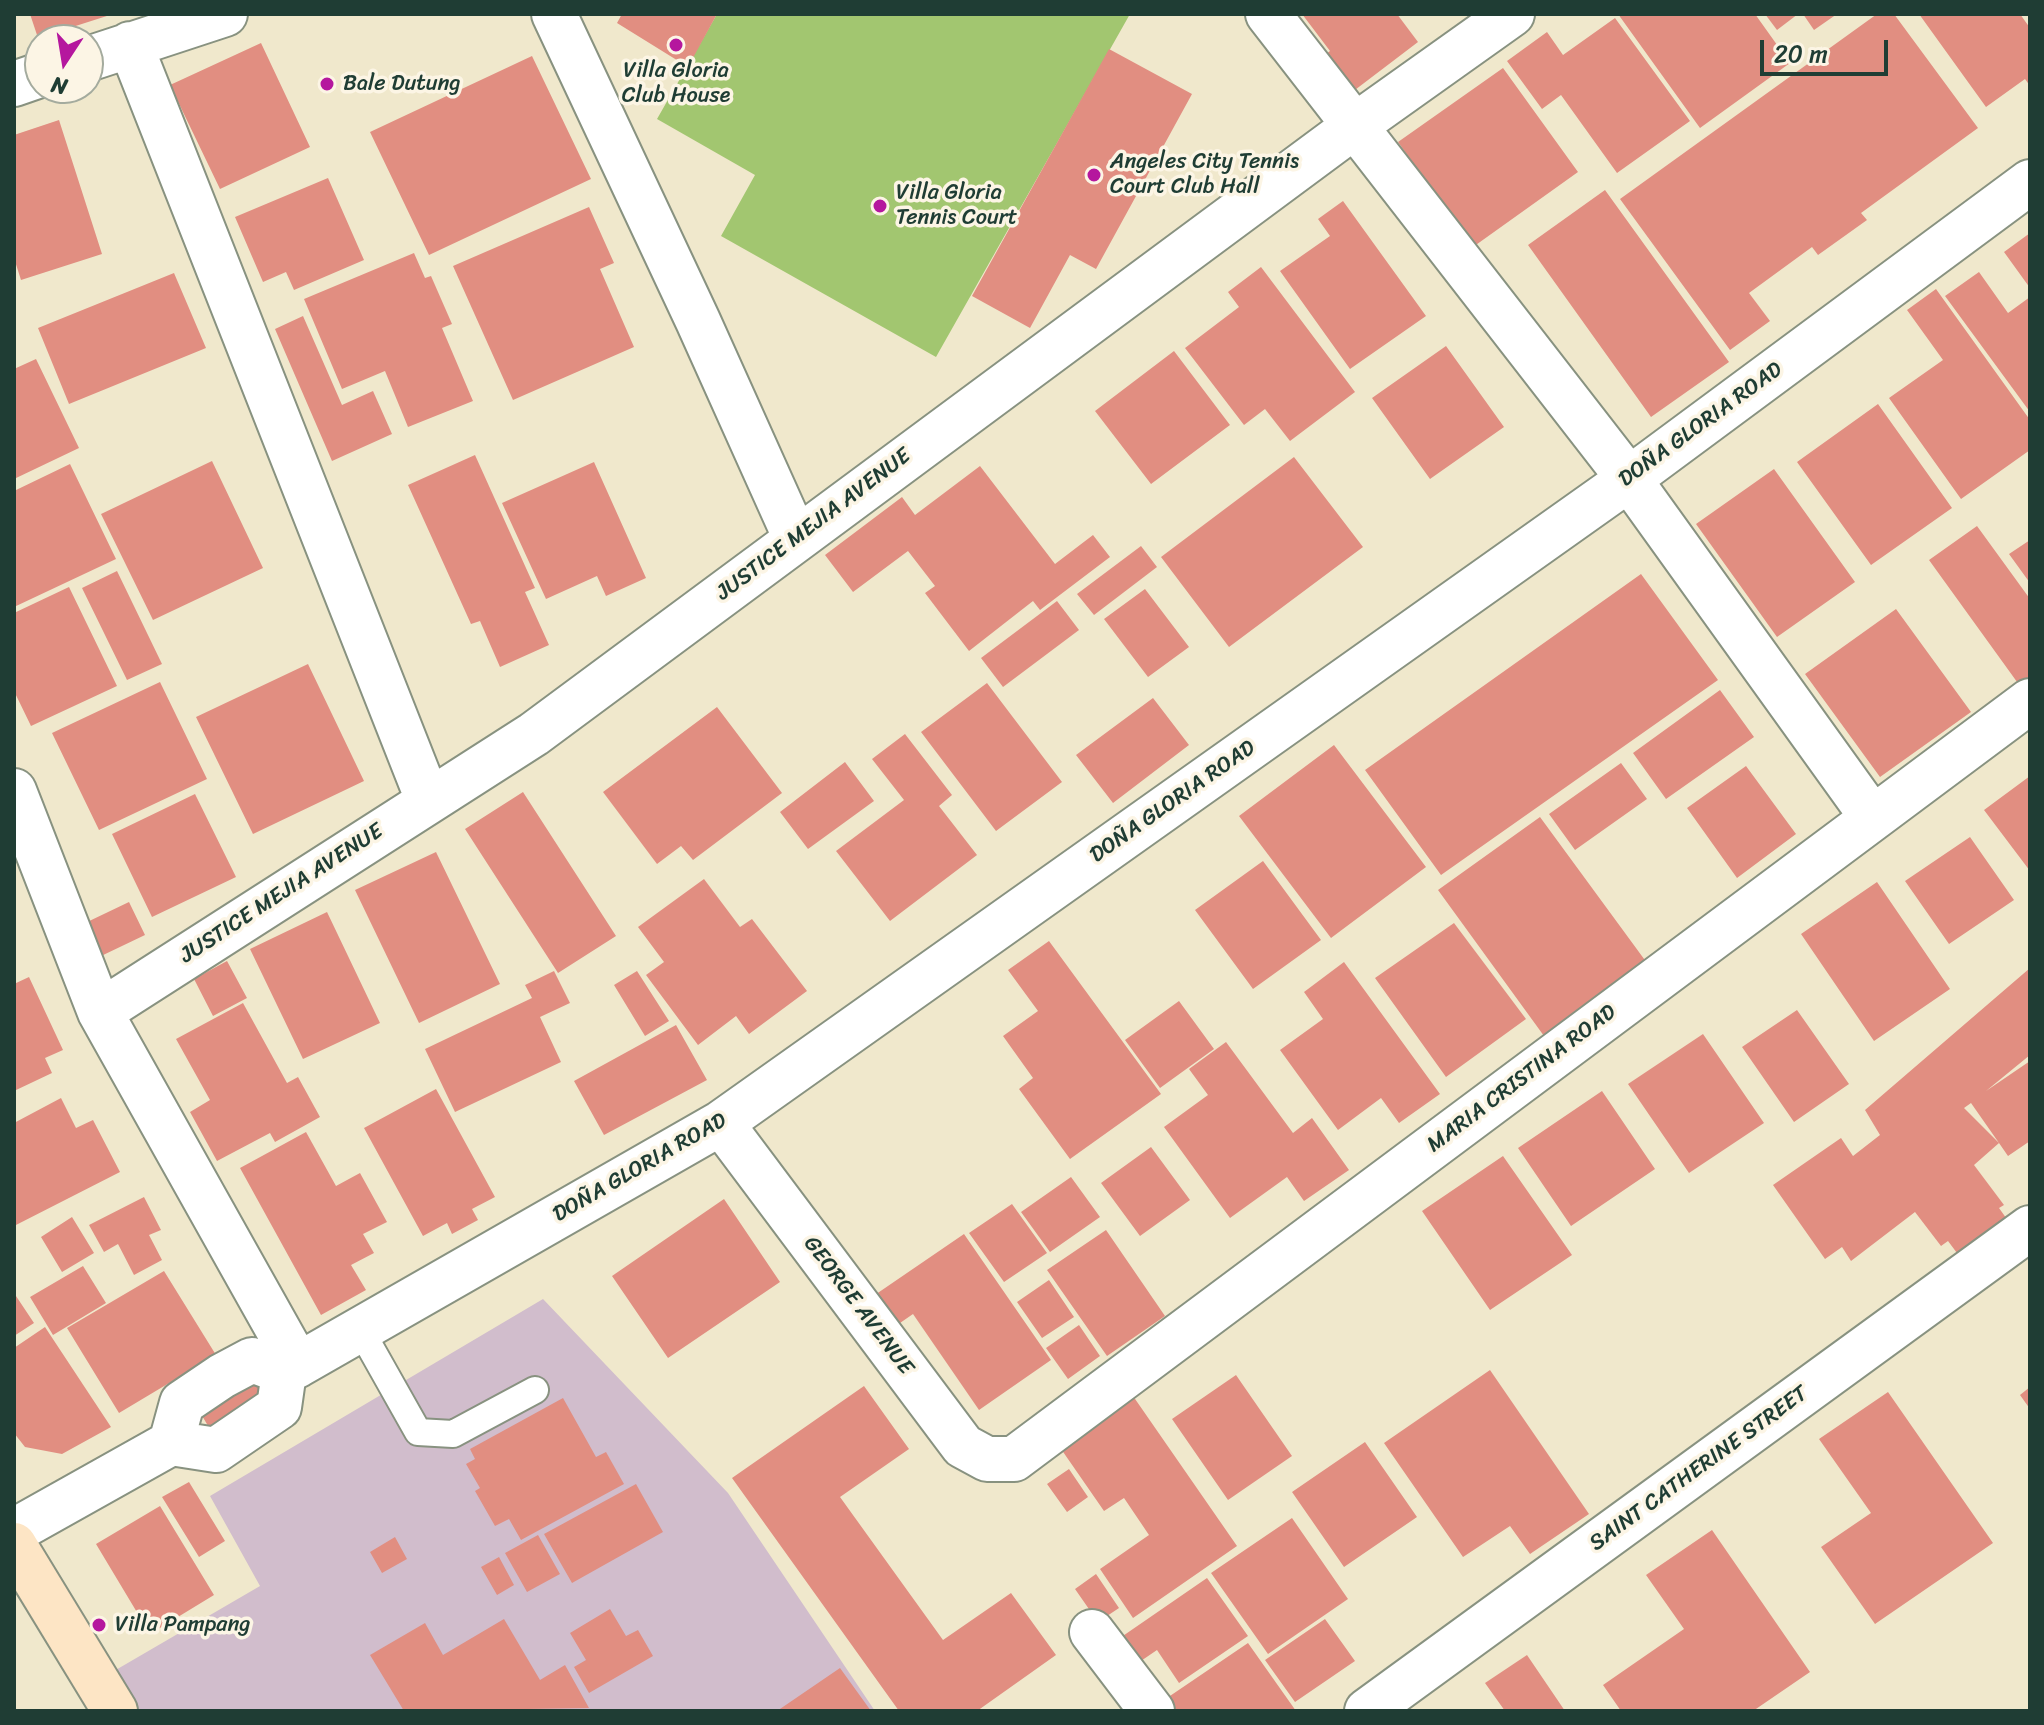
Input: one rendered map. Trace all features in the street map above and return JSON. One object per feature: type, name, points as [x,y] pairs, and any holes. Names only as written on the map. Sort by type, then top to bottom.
[{"type":"main road","points":[[14,1545],[115,1711]]},
{"type":"street","points":[[104,53],[225,14]]},
{"type":"street","points":[[554,14],[796,539]]},
{"type":"street","points":[[1268,14],[1629,479],[1872,817]]},
{"type":"street","name":"JUSTICE MEJIA AVENUE","points":[[100,1012],[534,734],[1356,125],[1512,14]]},
{"type":"street","points":[[130,44],[428,800]]},
{"type":"street","name":"DOÑA GLORIA ROAD","points":[[291,1368],[721,1123],[1629,479],[2030,182]]},
{"type":"street","name":"MARIA CRISTINA ROAD","points":[[1014,1459],[2030,701]]},
{"type":"street","points":[[14,791],[100,1012],[291,1368],[279,1407],[216,1450],[171,1443],[14,1531]]},
{"type":"street","name":"GEORGE AVENUE","points":[[721,1123],[963,1446],[987,1459],[1014,1459]]},
{"type":"street","name":"SAINT CATHERINE STREET","points":[[1367,1711],[2030,1228]]},
{"type":"street","points":[[171,1443],[182,1403],[222,1376],[252,1360],[291,1368]]},
{"type":"street","points":[[1092,1632],[1152,1711]]},
{"type":"lane","points":[[360,1329],[418,1432],[453,1434],[535,1390]]},
{"type":"shaded area","points":[[543,1299],[728,1493],[875,1711],[140,1711],[114,1671],[260,1586],[210,1496]]},
{"type":"green space","name":"Villa Gloria Tennis Court","points":[[717,14],[1130,14],[936,357],[721,236],[755,175],[657,119]]},
{"type":"building","points":[[30,14],[110,14],[82,24],[33,24]]},
{"type":"building","name":"Villa Gloria Club House","points":[[622,14],[717,14],[688,67],[617,23]]},
{"type":"building","points":[[1302,14],[1397,14],[1418,42],[1347,96],[1318,60],[1330,51]]},
{"type":"building","points":[[1618,14],[1755,14],[1790,63],[1700,128]]},
{"type":"building","points":[[1765,14],[1798,14],[1777,30]]},
{"type":"building","points":[[1803,14],[1837,14],[1814,30]]},
{"type":"building","points":[[1877,14],[1894,14],[1978,128],[1861,213],[1867,220],[1818,255],[1812,247],[1749,293],[1770,321],[1730,350],[1620,199]]},
{"type":"building","points":[[1919,14],[2020,14],[2030,28],[2030,86],[2025,79],[1986,107]]},
{"type":"building","points":[[1615,18],[1690,121],[1617,173],[1561,95],[1542,109],[1507,61],[1547,32],[1563,55]]},
{"type":"building","points":[[261,43],[310,147],[220,189],[170,85]]},
{"type":"building","name":"Angeles City Tennis Court Club Hall","points":[[1109,49],[1192,94],[1096,269],[1070,255],[1030,328],[972,296]]},
{"type":"building","points":[[532,56],[591,179],[429,255],[370,132]]},
{"type":"building","points":[[1503,68],[1578,172],[1473,247],[1398,142]]},
{"type":"building","points":[[59,120],[102,254],[21,280],[14,258],[14,135]]},
{"type":"building","points":[[328,178],[364,260],[294,290],[286,272],[263,282],[235,217]]},
{"type":"building","points":[[1605,190],[1729,362],[1651,417],[1528,245]]},
{"type":"building","points":[[1343,201],[1426,316],[1350,369],[1280,271],[1330,236],[1318,219]]},
{"type":"building","points":[[589,207],[614,263],[600,269],[634,347],[513,400],[453,266]]},
{"type":"building","points":[[2030,233],[2030,288],[2004,252]]},
{"type":"building","points":[[414,253],[425,278],[431,276],[452,324],[442,328],[473,401],[408,427],[385,371],[342,389],[304,299]]},
{"type":"building","points":[[1261,267],[1355,392],[1290,441],[1265,409],[1244,425],[1185,348],[1239,307],[1228,292]]},
{"type":"building","points":[[1979,272],[2008,313],[2030,297],[2030,412],[1945,296]]},
{"type":"building","points":[[174,273],[206,348],[69,404],[38,328]]},
{"type":"building","points":[[1936,289],[2030,420],[2030,450],[1961,499],[1889,398],[1943,360],[1907,310]]},
{"type":"building","points":[[303,316],[342,405],[373,391],[392,434],[332,461],[275,329]]},
{"type":"building","points":[[1446,346],[1504,427],[1430,479],[1372,398]]},
{"type":"building","points":[[1174,351],[1230,425],[1151,484],[1095,411]]},
{"type":"building","points":[[36,359],[79,448],[14,479],[14,369]]},
{"type":"building","points":[[1878,404],[1952,508],[1871,565],[1797,462]]},
{"type":"building","points":[[475,455],[535,588],[525,592],[549,645],[500,667],[480,621],[471,624],[408,485]]},
{"type":"building","points":[[1294,457],[1363,547],[1229,647],[1161,557]]},
{"type":"building","points":[[212,461],[263,568],[153,620],[101,514]]},
{"type":"building","points":[[594,462],[646,578],[606,596],[597,576],[546,599],[502,503]]},
{"type":"building","points":[[70,464],[116,559],[14,607],[14,491]]},
{"type":"building","points":[[980,466],[1055,564],[1093,535],[1110,557],[1040,610],[1033,601],[969,651],[925,593],[935,586],[908,551],[853,592],[825,555],[902,497],[915,515]]},
{"type":"building","points":[[1774,469],[1855,582],[1777,637],[1696,524]]},
{"type":"building","points":[[1977,526],[2030,599],[2030,689],[2025,693],[1929,560]]},
{"type":"building","points":[[2030,540],[2030,583],[2009,554]]},
{"type":"building","points":[[1141,546],[1157,567],[1094,615],[1077,594]]},
{"type":"building","points":[[117,571],[162,664],[127,680],[82,588]]},
{"type":"building","points":[[1641,574],[1718,680],[1441,875],[1365,770]]},
{"type":"building","points":[[69,587],[117,686],[31,726],[14,691],[14,613]]},
{"type":"building","points":[[1145,589],[1189,647],[1148,677],[1104,619]]},
{"type":"building","points":[[1057,601],[1079,630],[1003,687],[981,658]]},
{"type":"building","points":[[1896,609],[1971,712],[1880,777],[1805,674]]},
{"type":"building","points":[[308,664],[364,781],[253,834],[196,717]]},
{"type":"building","points":[[160,682],[207,779],[99,830],[52,733]]},
{"type":"building","points":[[987,683],[1062,782],[996,831],[921,732]]},
{"type":"building","points":[[1720,690],[1754,737],[1666,799],[1633,753]]},
{"type":"building","points":[[1153,698],[1189,745],[1113,803],[1076,755]]},
{"type":"building","points":[[717,707],[782,793],[693,860],[681,846],[657,864],[603,792]]},
{"type":"building","points":[[905,734],[952,795],[939,806],[977,855],[890,921],[836,851],[904,800],[872,759]]},
{"type":"building","points":[[1334,745],[1426,867],[1331,938],[1239,816]]},
{"type":"building","points":[[845,762],[874,801],[808,849],[780,812]]},
{"type":"building","points":[[1621,763],[1647,799],[1575,850],[1549,814]]},
{"type":"building","points":[[1746,766],[1796,834],[1737,878],[1687,808]]},
{"type":"building","points":[[2030,776],[2030,871],[1984,810]]},
{"type":"building","points":[[523,792],[616,936],[558,973],[465,829]]},
{"type":"building","points":[[195,794],[236,877],[152,917],[112,834]]},
{"type":"building","points":[[1540,817],[1647,963],[1544,1036],[1438,890]]},
{"type":"building","points":[[1970,837],[2014,900],[1949,944],[1905,881]]},
{"type":"building","points":[[436,852],[500,984],[419,1023],[355,890]]},
{"type":"building","points":[[1263,861],[1321,940],[1253,989],[1195,910]]},
{"type":"building","points":[[704,879],[740,927],[752,919],[807,991],[749,1034],[736,1016],[698,1045],[646,975],[664,962],[638,927]]},
{"type":"building","points":[[1877,882],[1950,989],[1874,1041],[1801,934]]},
{"type":"building","points":[[129,902],[145,935],[99,957],[83,924]]},
{"type":"building","points":[[327,912],[380,1023],[303,1059],[250,949]]},
{"type":"building","points":[[1454,923],[1526,1019],[1446,1077],[1375,978]]},
{"type":"building","points":[[1049,941],[1161,1094],[1070,1159],[1019,1089],[1033,1078],[1003,1036],[1038,1011],[1008,970]]},
{"type":"building","points":[[227,961],[247,998],[213,1016],[194,979]]},
{"type":"building","points":[[1344,962],[1440,1094],[1399,1123],[1381,1098],[1338,1130],[1280,1050],[1323,1019],[1304,992]]},
{"type":"building","points":[[2030,968],[2030,1055],[1986,1091],[2030,1061],[2030,1141],[2008,1156],[1999,1143],[1974,1165],[2004,1205],[1999,1208],[2009,1222],[1957,1253],[1948,1241],[1941,1246],[1915,1212],[1851,1261],[1842,1247],[1825,1259],[1773,1185],[1841,1138],[1853,1156],[1880,1135],[1865,1110]],"holes":[[[1971,1103],[1999,1143],[1964,1108]]]},
{"type":"building","points":[[554,971],[570,1003],[540,1017],[561,1062],[455,1112],[425,1049],[532,998],[525,985]]},
{"type":"building","points":[[637,971],[669,1021],[645,1036],[614,985]]},
{"type":"building","points":[[29,977],[63,1050],[45,1058],[52,1073],[14,1091],[14,984]]},
{"type":"building","points":[[1179,1001],[1214,1049],[1160,1088],[1125,1040]]},
{"type":"building","points":[[243,1003],[287,1083],[298,1077],[320,1117],[275,1142],[270,1133],[217,1161],[190,1112],[210,1100],[176,1039]]},
{"type":"building","points":[[1797,1010],[1849,1084],[1794,1122],[1742,1047]]},
{"type":"building","points":[[676,1025],[707,1080],[604,1135],[574,1081]]},
{"type":"building","points":[[1703,1034],[1764,1123],[1689,1173],[1628,1084]]},
{"type":"building","points":[[1226,1042],[1293,1133],[1312,1118],[1349,1170],[1304,1201],[1287,1177],[1230,1218],[1164,1127],[1208,1095],[1189,1069]]},
{"type":"building","points":[[436,1089],[495,1197],[472,1209],[478,1220],[452,1234],[447,1223],[423,1236],[364,1128]]},
{"type":"building","points":[[1602,1091],[1655,1169],[1571,1226],[1518,1148]]},
{"type":"building","points":[[61,1098],[76,1128],[93,1120],[120,1172],[14,1226],[14,1123]]},
{"type":"building","points":[[306,1132],[336,1186],[360,1173],[387,1222],[363,1234],[374,1253],[351,1265],[366,1290],[321,1315],[240,1168]]},
{"type":"building","points":[[1151,1147],[1190,1200],[1140,1236],[1101,1183]]},
{"type":"building","points":[[1503,1156],[1572,1255],[1490,1310],[1422,1211]]},
{"type":"building","points":[[1071,1177],[1100,1217],[1050,1252],[1021,1212]]},
{"type":"building","points":[[144,1197],[161,1230],[149,1235],[162,1260],[134,1275],[118,1244],[104,1252],[89,1225]]},
{"type":"building","points":[[724,1199],[780,1282],[668,1358],[612,1276]]},
{"type":"building","points":[[1012,1204],[1047,1253],[1004,1282],[969,1233]]},
{"type":"building","points":[[72,1217],[94,1253],[62,1272],[41,1237]]},
{"type":"building","points":[[1106,1230],[1165,1316],[1107,1356],[1047,1270]]},
{"type":"building","points":[[964,1234],[1051,1360],[979,1410],[913,1314],[887,1332],[866,1301]]},
{"type":"building","points":[[83,1266],[106,1303],[53,1335],[30,1297]]},
{"type":"building","points":[[164,1271],[216,1355],[119,1413],[67,1328]]},
{"type":"building","points":[[1049,1280],[1074,1317],[1042,1338],[1017,1302]]},
{"type":"building","points":[[14,1293],[34,1323],[14,1336]]},
{"type":"building","points":[[1079,1325],[1100,1356],[1068,1379],[1046,1348]]},
{"type":"building","points":[[45,1327],[111,1427],[62,1454],[25,1447],[14,1433],[14,1348]]},
{"type":"building","points":[[1490,1370],[1589,1514],[1530,1554],[1510,1526],[1463,1557],[1384,1443]]},
{"type":"building","points":[[1236,1375],[1292,1456],[1228,1500],[1172,1419]]},
{"type":"building","points":[[264,1376],[277,1398],[214,1436],[201,1414]]},
{"type":"building","points":[[864,1386],[909,1449],[840,1497],[943,1640],[1011,1593],[1056,1655],[977,1711],[899,1711],[732,1478]]},
{"type":"building","points":[[2030,1387],[2030,1409],[2020,1395]]},
{"type":"building","points":[[1888,1392],[1993,1543],[1875,1624],[1821,1547],[1871,1513],[1819,1439]]},
{"type":"building","points":[[1133,1396],[1237,1546],[1133,1618],[1100,1569],[1149,1535],[1124,1498],[1104,1511],[1059,1446]]},
{"type":"building","points":[[563,1398],[596,1457],[606,1452],[624,1484],[521,1540],[509,1519],[495,1526],[475,1491],[480,1488],[466,1464],[475,1459],[470,1449]]},
{"type":"building","points":[[1365,1442],[1417,1517],[1344,1567],[1292,1492]]},
{"type":"building","points":[[1069,1469],[1088,1497],[1067,1512],[1047,1484]]},
{"type":"building","points":[[189,1482],[225,1541],[199,1557],[162,1497]]},
{"type":"building","points":[[636,1484],[663,1532],[572,1583],[544,1534]]},
{"type":"building","points":[[160,1506],[214,1595],[150,1634],[96,1544]]},
{"type":"building","points":[[1292,1518],[1348,1599],[1268,1654],[1211,1573]]},
{"type":"building","points":[[1712,1530],[1810,1672],[1753,1711],[1621,1711],[1603,1685],[1684,1629],[1646,1575]]},
{"type":"building","points":[[538,1535],[560,1574],[527,1592],[505,1553]]},
{"type":"building","points":[[395,1537],[407,1559],[382,1573],[370,1552]]},
{"type":"building","points":[[499,1557],[514,1585],[497,1595],[481,1567]]},
{"type":"building","points":[[1096,1574],[1119,1608],[1098,1622],[1075,1589]]},
{"type":"building","points":[[1207,1578],[1248,1636],[1179,1683],[1157,1650],[1135,1665],[1117,1640]]},
{"type":"building","points":[[610,1609],[626,1636],[638,1630],[653,1656],[589,1693],[574,1667],[586,1660],[570,1633]]},
{"type":"building","points":[[504,1619],[540,1680],[565,1665],[589,1708],[404,1711],[370,1655],[425,1623],[443,1655]]},
{"type":"building","points":[[1325,1619],[1355,1661],[1295,1702],[1265,1660]]},
{"type":"building","points":[[1248,1643],[1296,1711],[1172,1711],[1164,1700]]},
{"type":"building","points":[[1527,1655],[1565,1711],[1505,1711],[1485,1683]]},
{"type":"building","points":[[840,1668],[871,1711],[777,1711]]},
{"type":"place","name":"Villa Gloria Club House","points":[[676,45]]},
{"type":"place","name":"Bale Dutung","points":[[327,84]]},
{"type":"place","name":"Angeles City Tennis Court Club Hall","points":[[1094,175]]},
{"type":"place","name":"Villa Gloria Tennis Court","points":[[880,206]]},
{"type":"place","name":"Villa Pampang","points":[[99,1625]]}]
